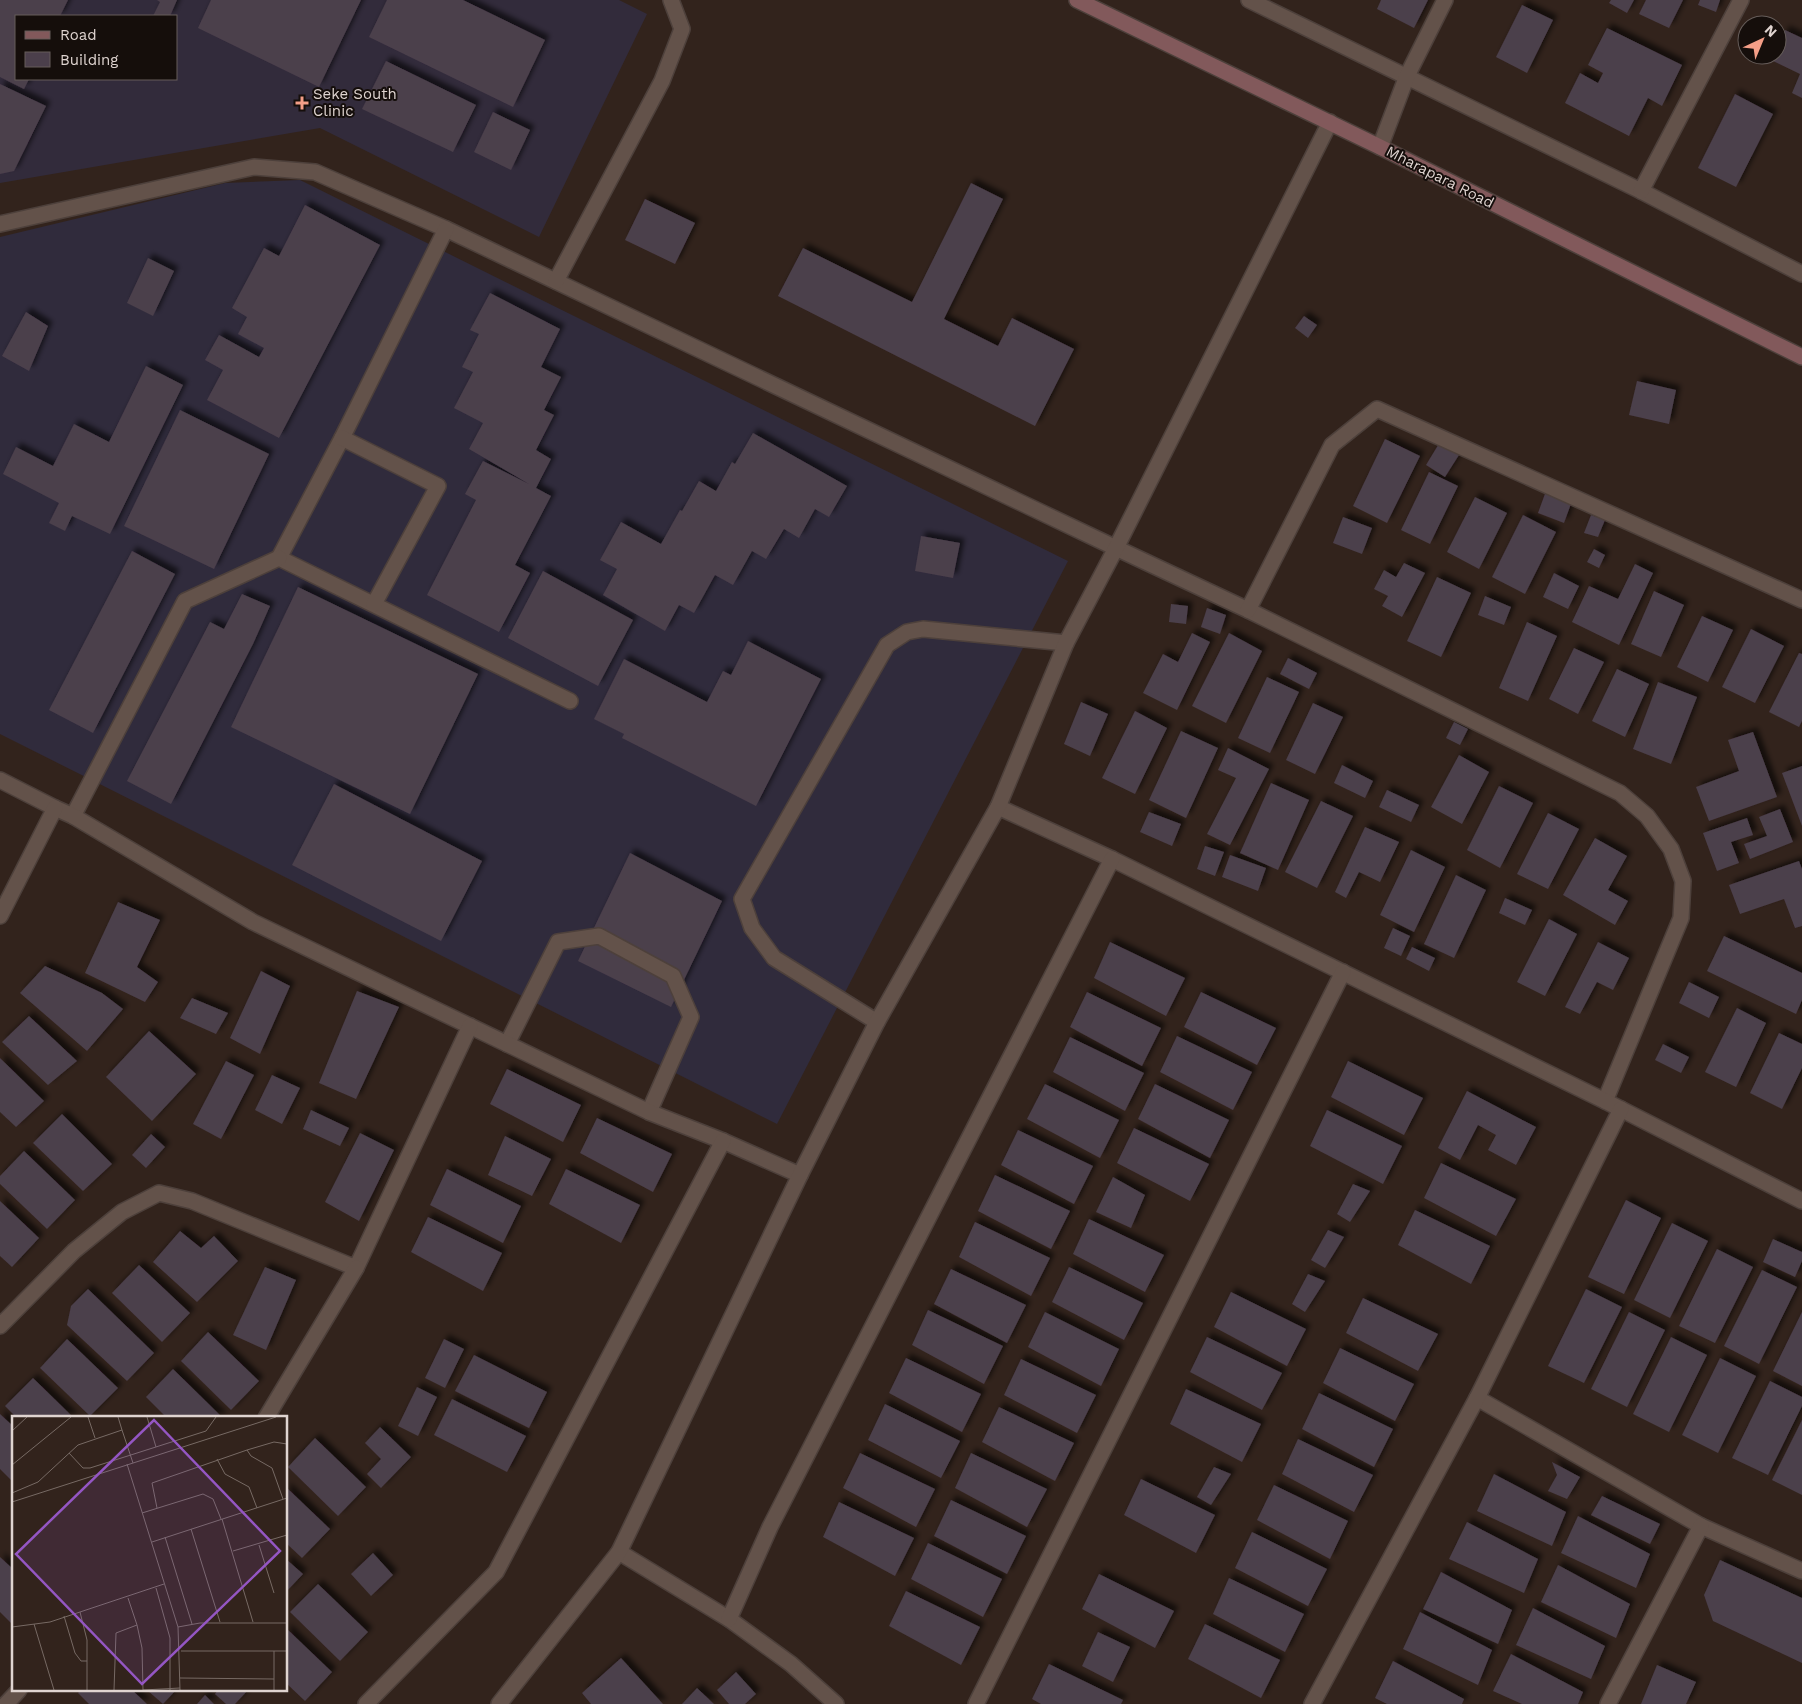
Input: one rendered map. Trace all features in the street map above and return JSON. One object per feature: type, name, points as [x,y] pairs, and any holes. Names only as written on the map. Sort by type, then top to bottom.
[{"type":"main road","name":"Mharapara Road","points":[[1077,0],[1330,122],[1802,357]]},
{"type":"street","points":[[556,282],[662,81],[682,28],[672,0]]},
{"type":"street","points":[[1249,0],[1641,191],[1802,274]]},
{"type":"street","points":[[1380,147],[1407,76],[1445,0]]},
{"type":"street","points":[[1641,191],[1741,0]]},
{"type":"street","points":[[499,1704],[619,1552],[800,1175],[877,1022],[998,807],[1066,644],[1330,122]]},
{"type":"street","points":[[0,224],[254,168],[315,172],[446,229],[1248,610],[1620,793],[1648,816],[1671,849],[1683,881],[1681,918],[1605,1101]]},
{"type":"street","points":[[73,816],[185,601],[279,558],[342,438],[446,229]]},
{"type":"street","points":[[1248,610],[1332,445],[1377,409],[1802,600]]},
{"type":"street","points":[[342,438],[438,486],[374,604]]},
{"type":"street","points":[[279,558],[570,701]]},
{"type":"street","points":[[877,1022],[774,958],[752,928],[742,899],[887,645],[907,632],[923,629],[1066,644]]},
{"type":"street","points":[[0,780],[73,816],[254,922],[649,1112],[723,1141],[800,1175]]},
{"type":"street","points":[[998,807],[1112,859],[1343,972],[1605,1101],[1802,1201]]},
{"type":"street","points":[[0,916],[55,808]]},
{"type":"street","points":[[729,1619],[770,1527],[1112,859]]},
{"type":"street","points":[[507,1044],[558,942],[599,936],[673,976],[691,1017],[649,1112]]},
{"type":"street","points":[[976,1704],[1343,972]]},
{"type":"street","points":[[267,1416],[356,1268],[470,1026]]},
{"type":"street","points":[[1312,1704],[1478,1398],[1621,1109]]},
{"type":"street","points":[[366,1704],[496,1572],[723,1141]]},
{"type":"street","points":[[0,1326],[74,1251],[122,1212],[159,1193],[192,1201],[356,1268]]},
{"type":"street","points":[[1478,1398],[1701,1526],[1802,1571]]},
{"type":"street","points":[[1608,1704],[1701,1526]]},
{"type":"street","points":[[619,1552],[729,1619],[791,1664],[836,1704]]},
{"type":"street","points":[[6,1704],[17,1692]]},
{"type":"shaded area","name":"Seke South Clinic","points":[[0,0],[619,0],[647,14],[539,237],[320,128],[0,183]]},
{"type":"shaded area","points":[[300,180],[1068,561],[777,1124],[0,734],[0,237],[225,183]]},
{"type":"building","points":[[0,0],[68,0],[60,15],[15,15],[15,80],[28,80],[24,89],[0,77]]},
{"type":"building","points":[[157,0],[177,0],[170,15],[154,15],[160,2]]},
{"type":"building","points":[[211,0],[361,0],[319,87],[198,28]]},
{"type":"building","points":[[387,0],[463,0],[545,40],[513,107],[369,37]]},
{"type":"building","points":[[1381,0],[1428,0],[1414,28],[1377,9]]},
{"type":"building","points":[[1611,0],[1634,0],[1627,13],[1609,3]]},
{"type":"building","points":[[1646,0],[1683,0],[1669,28],[1639,14]]},
{"type":"building","points":[[1700,0],[1720,0],[1716,12],[1698,5]]},
{"type":"building","points":[[1522,5],[1553,20],[1527,73],[1496,57]]},
{"type":"building","points":[[1607,28],[1682,65],[1662,106],[1648,98],[1629,136],[1565,103],[1580,73],[1598,83],[1603,73],[1588,65]]},
{"type":"building","points":[[1787,31],[1802,38],[1802,98],[1792,93],[1800,74],[1781,65],[1787,65]]},
{"type":"building","points":[[386,61],[476,105],[453,152],[362,109]]},
{"type":"building","points":[[0,84],[46,106],[14,171],[0,174]]},
{"type":"building","points":[[1735,94],[1773,114],[1736,187],[1698,168]]},
{"type":"building","points":[[493,112],[530,130],[511,170],[474,152]]},
{"type":"building","points":[[971,183],[1003,199],[944,319],[998,346],[1012,318],[1074,349],[1035,426],[778,296],[803,248],[912,302]]},
{"type":"building","points":[[645,199],[695,223],[675,264],[625,240]]},
{"type":"building","points":[[305,205],[380,245],[279,438],[207,400],[223,370],[205,360],[219,335],[259,357],[264,348],[238,334],[247,317],[232,308],[264,248],[279,256]]},
{"type":"building","points":[[148,258],[174,271],[153,316],[127,303]]},
{"type":"building","points":[[490,293],[560,329],[541,367],[561,377],[544,410],[554,415],[536,450],[551,459],[536,488],[551,496],[515,565],[530,573],[499,632],[427,595],[476,500],[465,494],[483,461],[529,484],[469,449],[483,423],[454,408],[473,372],[462,367],[479,334],[470,330]]},
{"type":"building","points":[[26,312],[48,326],[29,371],[2,356]]},
{"type":"building","points":[[1304,316],[1317,325],[1308,338],[1295,328]]},
{"type":"building","points":[[146,366],[183,385],[110,534],[72,516],[65,531],[49,523],[59,503],[3,474],[16,447],[53,466],[74,424],[109,442]]},
{"type":"building","points":[[1637,381],[1676,390],[1669,424],[1629,415]]},
{"type":"building","points":[[180,410],[269,454],[214,569],[124,526]]},
{"type":"building","points":[[753,433],[847,486],[829,517],[815,509],[799,538],[784,529],[766,559],[752,551],[733,585],[715,575],[694,613],[679,605],[665,631],[603,595],[617,569],[600,560],[621,522],[661,544],[699,481],[716,491],[732,462],[735,464]]},
{"type":"building","points":[[1385,439],[1420,456],[1387,523],[1353,506]]},
{"type":"building","points":[[1440,442],[1459,455],[1445,477],[1426,465]]},
{"type":"building","points":[[1429,472],[1458,486],[1430,544],[1401,530]]},
{"type":"building","points":[[1546,491],[1572,501],[1564,523],[1538,513]]},
{"type":"building","points":[[1475,497],[1507,513],[1479,569],[1447,552]]},
{"type":"building","points":[[1523,515],[1556,532],[1525,594],[1492,577]]},
{"type":"building","points":[[1591,515],[1605,520],[1598,537],[1584,533]]},
{"type":"building","points":[[1343,517],[1372,528],[1362,554],[1333,543]]},
{"type":"building","points":[[921,536],[960,543],[953,578],[915,571]]},
{"type":"building","points":[[1594,549],[1605,555],[1599,568],[1587,562]]},
{"type":"building","points":[[132,551],[175,574],[93,733],[49,710]]},
{"type":"building","points":[[1404,563],[1425,573],[1402,617],[1382,606],[1388,596],[1374,589],[1384,570],[1396,577]]},
{"type":"building","points":[[1635,564],[1653,573],[1619,645],[1572,622],[1589,586],[1618,599]]},
{"type":"building","points":[[543,571],[633,620],[598,686],[508,638]]},
{"type":"building","points":[[1554,573],[1579,586],[1568,609],[1543,597]]},
{"type":"building","points":[[1437,577],[1471,593],[1441,657],[1407,641]]},
{"type":"building","points":[[298,587],[478,674],[410,814],[231,727]]},
{"type":"building","points":[[1654,591],[1684,605],[1661,657],[1631,644]]},
{"type":"building","points":[[242,594],[270,606],[253,644],[171,804],[127,781],[210,622],[224,629]]},
{"type":"building","points":[[1485,596],[1511,607],[1504,625],[1478,615]]},
{"type":"building","points":[[1171,604],[1188,606],[1186,624],[1169,622]]},
{"type":"building","points":[[1207,608],[1226,615],[1220,634],[1201,627]]},
{"type":"building","points":[[1702,616],[1733,630],[1708,682],[1677,667]]},
{"type":"building","points":[[1527,622],[1557,636],[1528,701],[1499,688]]},
{"type":"building","points":[[1751,629],[1784,646],[1755,703],[1722,687]]},
{"type":"building","points":[[1192,633],[1210,642],[1177,710],[1143,693],[1163,654],[1178,662]]},
{"type":"building","points":[[1229,633],[1262,651],[1226,723],[1192,706]]},
{"type":"building","points":[[748,641],[821,679],[756,806],[622,738],[624,734],[594,719],[624,659],[707,702],[723,671],[731,675]]},
{"type":"building","points":[[1574,648],[1604,662],[1578,714],[1549,699]]},
{"type":"building","points":[[1799,653],[1802,654],[1802,721],[1799,727],[1769,712]]},
{"type":"building","points":[[1288,658],[1317,673],[1309,689],[1280,674]]},
{"type":"building","points":[[1617,669],[1649,684],[1625,737],[1592,721]]},
{"type":"building","points":[[1267,677],[1299,692],[1270,753],[1238,738]]},
{"type":"building","points":[[1658,682],[1697,697],[1671,764],[1633,749]]},
{"type":"building","points":[[1081,702],[1108,714],[1090,756],[1064,744]]},
{"type":"building","points":[[1313,703],[1343,717],[1315,774],[1286,760]]},
{"type":"building","points":[[1135,711],[1167,728],[1135,794],[1102,778]]},
{"type":"building","points":[[1454,722],[1468,729],[1460,745],[1446,738]]},
{"type":"building","points":[[1181,731],[1218,748],[1186,818],[1149,800]]},
{"type":"building","points":[[1753,732],[1777,797],[1709,821],[1696,787],[1739,771],[1728,740]]},
{"type":"building","points":[[1228,748],[1269,769],[1230,845],[1207,834],[1236,778],[1218,770]]},
{"type":"building","points":[[1459,755],[1489,772],[1462,824],[1431,807]]},
{"type":"building","points":[[1342,765],[1373,781],[1365,798],[1334,783]]},
{"type":"building","points":[[1802,766],[1802,826],[1782,773]]},
{"type":"building","points":[[1271,783],[1309,800],[1278,870],[1240,853]]},
{"type":"building","points":[[334,784],[482,861],[441,941],[292,865]]},
{"type":"building","points":[[1499,786],[1533,803],[1500,868],[1467,850]]},
{"type":"building","points":[[1387,790],[1419,805],[1411,822],[1379,807]]},
{"type":"building","points":[[1321,801],[1353,816],[1317,888],[1285,872]]},
{"type":"building","points":[[1780,809],[1793,842],[1750,859],[1744,844],[1767,836],[1759,817]]},
{"type":"building","points":[[1149,812],[1181,824],[1172,846],[1140,832]]},
{"type":"building","points":[[1548,813],[1579,829],[1548,889],[1517,874]]},
{"type":"building","points":[[1747,818],[1753,835],[1731,842],[1739,863],[1717,871],[1703,833]]},
{"type":"building","points":[[1365,827],[1399,842],[1380,882],[1359,872],[1346,898],[1335,892]]},
{"type":"building","points":[[1595,838],[1627,856],[1608,890],[1628,901],[1615,925],[1563,895]]},
{"type":"building","points":[[1205,846],[1224,852],[1215,876],[1197,869]]},
{"type":"building","points":[[1411,850],[1445,867],[1414,932],[1380,915]]},
{"type":"building","points":[[630,853],[722,901],[671,1007],[578,961]]},
{"type":"building","points":[[1230,855],[1266,868],[1258,891],[1222,877]]},
{"type":"building","points":[[1799,861],[1802,869],[1802,926],[1795,928],[1784,899],[1740,914],[1729,885]]},
{"type":"building","points":[[1456,875],[1486,890],[1454,958],[1424,944]]},
{"type":"building","points":[[1505,898],[1532,910],[1525,925],[1499,913]]},
{"type":"building","points":[[118,902],[160,920],[137,967],[158,982],[145,1002],[85,973]]},
{"type":"building","points":[[1549,919],[1577,934],[1545,996],[1517,982]]},
{"type":"building","points":[[1393,928],[1410,936],[1401,956],[1384,948]]},
{"type":"building","points":[[1724,936],[1802,973],[1802,1000],[1796,1014],[1707,971]]},
{"type":"building","points":[[1110,942],[1185,978],[1166,1016],[1094,978]]},
{"type":"building","points":[[1598,942],[1629,958],[1613,990],[1597,982],[1580,1014],[1565,1007]]},
{"type":"building","points":[[1412,947],[1435,958],[1429,971],[1406,959]]},
{"type":"building","points":[[45,966],[102,993],[123,1009],[87,1051],[20,993]]},
{"type":"building","points":[[261,971],[290,986],[260,1054],[230,1038]]},
{"type":"building","points":[[1689,982],[1719,997],[1709,1018],[1679,1003]]},
{"type":"building","points":[[357,991],[399,1007],[356,1099],[319,1083]]},
{"type":"building","points":[[1087,992],[1161,1028],[1142,1066],[1070,1027]]},
{"type":"building","points":[[1201,992],[1276,1028],[1257,1065],[1184,1027]]},
{"type":"building","points":[[192,998],[228,1013],[216,1034],[180,1018]]},
{"type":"building","points":[[1737,1008],[1766,1023],[1736,1087],[1705,1072]]},
{"type":"building","points":[[29,1016],[77,1061],[48,1085],[2,1042]]},
{"type":"building","points":[[149,1031],[196,1074],[152,1121],[106,1077]]},
{"type":"building","points":[[1779,1033],[1802,1044],[1802,1068],[1782,1109],[1750,1093]]},
{"type":"building","points":[[1177,1036],[1252,1072],[1233,1110],[1160,1072]]},
{"type":"building","points":[[1070,1037],[1144,1073],[1125,1111],[1053,1072]]},
{"type":"building","points":[[1663,1044],[1689,1057],[1681,1073],[1655,1060]]},
{"type":"building","points":[[0,1058],[44,1101],[16,1127],[0,1112]]},
{"type":"building","points":[[226,1061],[254,1075],[221,1139],[193,1124]]},
{"type":"building","points":[[1348,1061],[1423,1098],[1404,1135],[1331,1097]]},
{"type":"building","points":[[507,1069],[581,1105],[563,1142],[490,1104]]},
{"type":"building","points":[[272,1075],[300,1088],[282,1124],[255,1110]]},
{"type":"building","points":[[1045,1084],[1119,1120],[1100,1158],[1027,1119]]},
{"type":"building","points":[[1155,1084],[1229,1120],[1210,1158],[1138,1119]]},
{"type":"building","points":[[1467,1091],[1536,1127],[1516,1165],[1488,1150],[1496,1135],[1478,1125],[1460,1160],[1438,1148]]},
{"type":"building","points":[[311,1110],[349,1128],[340,1146],[303,1129]]},
{"type":"building","points":[[1327,1110],[1402,1146],[1383,1184],[1310,1146]]},
{"type":"building","points":[[62,1114],[112,1164],[83,1191],[33,1143]]},
{"type":"building","points":[[597,1118],[672,1154],[653,1192],[580,1153]]},
{"type":"building","points":[[1134,1128],[1209,1164],[1190,1201],[1117,1163]]},
{"type":"building","points":[[1018,1130],[1093,1166],[1074,1204],[1001,1165]]},
{"type":"building","points":[[360,1133],[394,1150],[359,1221],[325,1202]]},
{"type":"building","points":[[151,1134],[165,1147],[146,1168],[132,1155]]},
{"type":"building","points":[[505,1136],[551,1159],[532,1196],[488,1175]]},
{"type":"building","points":[[24,1151],[75,1200],[47,1229],[0,1184],[0,1176]]},
{"type":"building","points":[[1441,1163],[1516,1199],[1496,1236],[1424,1198]]},
{"type":"building","points":[[447,1169],[521,1206],[503,1243],[430,1205]]},
{"type":"building","points":[[566,1169],[640,1205],[621,1243],[549,1204]]},
{"type":"building","points":[[995,1175],[1070,1211],[1051,1249],[978,1211]]},
{"type":"building","points":[[1113,1177],[1145,1195],[1131,1228],[1096,1212]]},
{"type":"building","points":[[1353,1184],[1370,1191],[1350,1222],[1337,1214]]},
{"type":"building","points":[[1626,1200],[1661,1218],[1624,1294],[1588,1277]]},
{"type":"building","points":[[0,1201],[39,1238],[12,1267],[0,1256]]},
{"type":"building","points":[[1415,1210],[1490,1246],[1471,1284],[1398,1245]]},
{"type":"building","points":[[428,1217],[502,1253],[483,1291],[411,1252]]},
{"type":"building","points":[[1089,1219],[1164,1255],[1145,1292],[1073,1254]]},
{"type":"building","points":[[975,1222],[1050,1258],[1031,1296],[959,1257]]},
{"type":"building","points":[[1672,1223],[1708,1241],[1670,1318],[1634,1300]]},
{"type":"building","points":[[1328,1230],[1344,1237],[1325,1268],[1311,1260]]},
{"type":"building","points":[[180,1231],[201,1248],[214,1236],[238,1261],[197,1302],[153,1262]]},
{"type":"building","points":[[1773,1239],[1802,1252],[1802,1261],[1795,1277],[1763,1262]]},
{"type":"building","points":[[1717,1249],[1753,1267],[1715,1343],[1679,1326]]},
{"type":"building","points":[[139,1265],[190,1313],[162,1342],[112,1293]]},
{"type":"building","points":[[265,1267],[296,1280],[266,1350],[233,1335]]},
{"type":"building","points":[[1069,1267],[1143,1303],[1124,1340],[1052,1302]]},
{"type":"building","points":[[951,1269],[1026,1305],[1007,1343],[934,1304]]},
{"type":"building","points":[[1762,1270],[1797,1287],[1759,1364],[1724,1346]]},
{"type":"building","points":[[1308,1274],[1325,1281],[1305,1312],[1292,1304]]},
{"type":"building","points":[[88,1289],[154,1353],[127,1381],[67,1325],[71,1306]]},
{"type":"building","points":[[1586,1289],[1622,1307],[1584,1383],[1548,1366]]},
{"type":"building","points":[[1231,1292],[1306,1329],[1287,1366],[1214,1327]]},
{"type":"building","points":[[1363,1298],[1438,1334],[1418,1371],[1346,1333]]},
{"type":"building","points":[[928,1310],[1003,1346],[984,1384],[912,1345]]},
{"type":"building","points":[[1045,1312],[1119,1349],[1101,1386],[1028,1347]]},
{"type":"building","points":[[1629,1312],[1665,1330],[1627,1407],[1591,1389]]},
{"type":"building","points":[[1802,1312],[1802,1386],[1773,1371]]},
{"type":"building","points":[[208,1332],[259,1381],[231,1410],[181,1361]]},
{"type":"building","points":[[1207,1337],[1282,1373],[1262,1410],[1190,1372]]},
{"type":"building","points":[[1671,1337],[1707,1355],[1669,1432],[1633,1414]]},
{"type":"building","points":[[67,1339],[118,1388],[90,1416],[40,1368]]},
{"type":"building","points":[[444,1339],[464,1349],[445,1388],[425,1378]]},
{"type":"building","points":[[1340,1348],[1414,1384],[1395,1421],[1323,1383]]},
{"type":"building","points":[[474,1355],[547,1392],[529,1428],[455,1391]]},
{"type":"building","points":[[906,1358],[981,1394],[962,1432],[889,1393]]},
{"type":"building","points":[[1720,1358],[1756,1376],[1718,1453],[1682,1435]]},
{"type":"building","points":[[1021,1359],[1096,1395],[1077,1433],[1004,1395]]},
{"type":"building","points":[[173,1369],[221,1416],[165,1416],[146,1397]]},
{"type":"building","points":[[33,1378],[72,1416],[15,1416],[5,1406]]},
{"type":"building","points":[[1770,1381],[1802,1397],[1802,1406],[1768,1475],[1732,1458]]},
{"type":"building","points":[[417,1387],[437,1397],[418,1436],[398,1426]]},
{"type":"building","points":[[1186,1389],[1261,1424],[1242,1462],[1170,1424]]},
{"type":"building","points":[[1319,1393],[1393,1429],[1374,1467],[1302,1429]]},
{"type":"building","points":[[452,1399],[526,1436],[507,1472],[434,1435]]},
{"type":"building","points":[[885,1404],[960,1441],[941,1478],[868,1440]]},
{"type":"building","points":[[999,1407],[1074,1443],[1055,1481],[982,1442]]},
{"type":"building","points":[[0,1414],[12,1425],[12,1481],[0,1469]]},
{"type":"building","points":[[1802,1420],[1802,1495],[1772,1480]]},
{"type":"building","points":[[380,1427],[411,1457],[381,1488],[367,1474],[381,1459],[365,1443]]},
{"type":"building","points":[[315,1438],[366,1487],[338,1516],[288,1467]]},
{"type":"building","points":[[1298,1439],[1373,1475],[1354,1512],[1282,1474]]},
{"type":"building","points":[[860,1453],[935,1489],[916,1527],[843,1488]]},
{"type":"building","points":[[971,1453],[1047,1489],[1027,1527],[955,1488]]},
{"type":"building","points":[[1552,1462],[1580,1477],[1567,1499],[1548,1491],[1557,1475]]},
{"type":"building","points":[[1214,1467],[1231,1474],[1211,1505],[1197,1497]]},
{"type":"building","points":[[1494,1474],[1566,1512],[1552,1546],[1477,1511]]},
{"type":"building","points":[[1141,1479],[1215,1515],[1196,1553],[1124,1515]]},
{"type":"building","points":[[1274,1485],[1348,1521],[1330,1559],[1257,1520]]},
{"type":"building","points":[[288,1489],[330,1529],[302,1558],[288,1545]]},
{"type":"building","points":[[1602,1496],[1660,1524],[1650,1544],[1591,1515]]},
{"type":"building","points":[[951,1500],[1026,1536],[1007,1574],[934,1536]]},
{"type":"building","points":[[839,1502],[914,1538],[895,1576],[823,1537]]},
{"type":"building","points":[[1578,1516],[1650,1554],[1636,1588],[1561,1553]]},
{"type":"building","points":[[1467,1522],[1538,1559],[1524,1593],[1449,1559]]},
{"type":"building","points":[[1252,1532],[1327,1569],[1308,1606],[1235,1568]]},
{"type":"building","points":[[928,1543],[1002,1579],[983,1617],[911,1579]]},
{"type":"building","points":[[373,1553],[393,1575],[371,1596],[351,1574]]},
{"type":"building","points":[[0,1557],[12,1568],[12,1624],[0,1612]]},
{"type":"building","points":[[1720,1560],[1802,1598],[1802,1663],[1713,1621],[1704,1595]]},
{"type":"building","points":[[288,1561],[303,1574],[288,1590]]},
{"type":"building","points":[[1558,1565],[1630,1604],[1616,1638],[1541,1602]]},
{"type":"building","points":[[1441,1572],[1512,1610],[1498,1644],[1423,1609]]},
{"type":"building","points":[[1099,1574],[1174,1611],[1155,1648],[1082,1609]]},
{"type":"building","points":[[1229,1578],[1304,1614],[1285,1652],[1213,1614]]},
{"type":"building","points":[[318,1584],[368,1632],[340,1661],[290,1612]]},
{"type":"building","points":[[906,1591],[980,1627],[961,1665],[889,1626]]},
{"type":"building","points":[[1533,1608],[1605,1646],[1591,1679],[1516,1645]]},
{"type":"building","points":[[1420,1612],[1492,1650],[1478,1685],[1403,1649]]},
{"type":"building","points":[[1205,1624],[1280,1660],[1261,1698],[1188,1659]]},
{"type":"building","points":[[288,1630],[332,1672],[305,1701],[288,1685]]},
{"type":"building","points":[[1098,1632],[1130,1647],[1113,1682],[1082,1666]]},
{"type":"building","points":[[1511,1654],[1583,1692],[1578,1704],[1522,1704],[1493,1691]]},
{"type":"building","points":[[621,1658],[663,1704],[591,1704],[582,1693]]},
{"type":"building","points":[[1393,1661],[1464,1699],[1462,1704],[1387,1704],[1375,1698]]},
{"type":"building","points":[[1049,1664],[1123,1700],[1121,1704],[1041,1704],[1032,1699]]},
{"type":"building","points":[[1657,1665],[1696,1682],[1686,1704],[1641,1704]]},
{"type":"building","points":[[736,1672],[756,1694],[745,1704],[729,1704],[717,1690]]},
{"type":"building","points":[[697,1688],[714,1704],[682,1704]]},
{"type":"building","points":[[134,1692],[147,1704],[89,1704],[78,1693]]},
{"type":"building","points":[[149,1692],[174,1692],[163,1704]]},
{"type":"building","points":[[216,1692],[246,1692],[235,1704],[226,1704],[215,1694]]},
{"type":"building","points":[[205,1695],[214,1704],[197,1704]]},
{"type":"place","name":"Seke South Clinic","points":[[302,103]]}]
